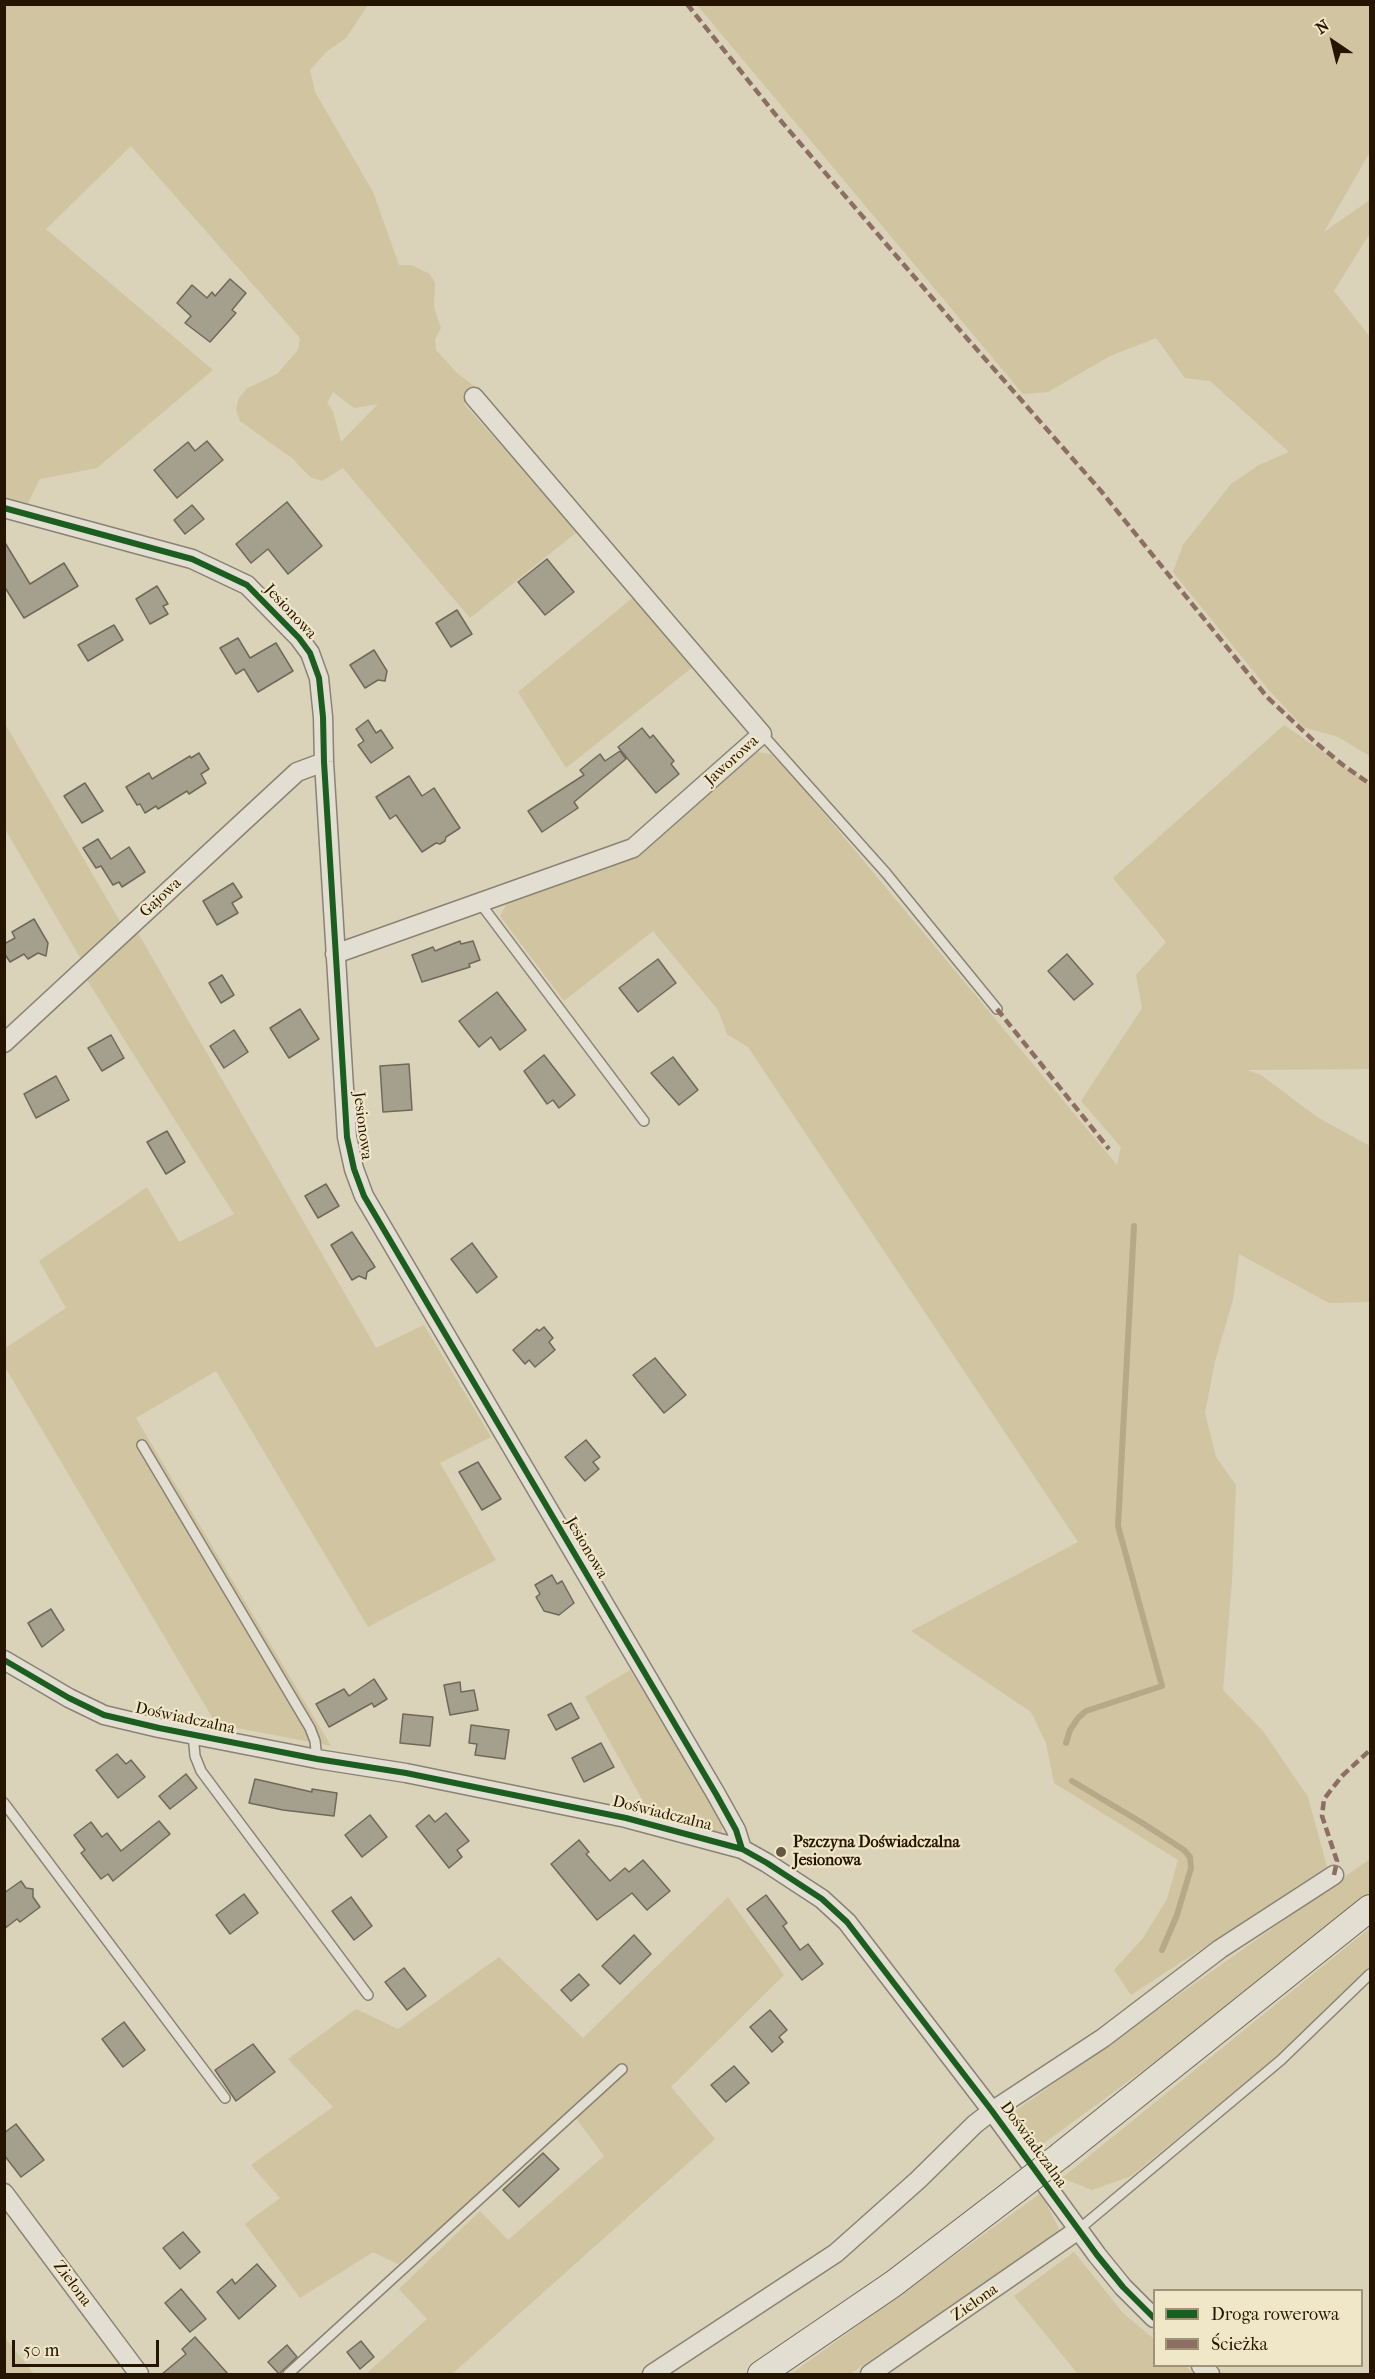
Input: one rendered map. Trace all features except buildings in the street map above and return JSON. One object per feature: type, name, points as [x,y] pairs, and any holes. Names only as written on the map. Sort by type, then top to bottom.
[{"type":"main road","points":[[761,2374],[893,2284],[1061,2155],[1371,1908]]},
{"type":"street","name":"Jaworowa","points":[[335,954],[633,848],[762,734],[474,397]]},
{"type":"street","name":"Jesionowa","points":[[4,508],[192,559],[247,585],[300,638],[316,664],[323,717],[347,1137],[354,1169],[364,1196],[716,1794],[736,1830],[742,1850]]},
{"type":"street","name":"Gajowa","points":[[4,1043],[297,772],[324,762]]},
{"type":"street","name":"Doświadczalna","points":[[7,1666],[104,1715],[317,1759],[406,1773],[626,1818],[742,1850],[804,1886],[847,1922],[992,2111],[1078,2230],[1123,2287],[1153,2316]]},
{"type":"street","points":[[652,2374],[836,2253],[918,2180],[975,2124],[992,2111],[1103,2038],[1220,1949],[1334,1875]]},
{"type":"street","name":"Zielona","points":[[4,2193],[139,2374]]},
{"type":"street","name":"Zielona","points":[[870,2374],[1078,2230]]},
{"type":"lane","points":[[762,734],[886,873],[997,1008]]},
{"type":"lane","points":[[480,903],[644,1121]]},
{"type":"lane","points":[[142,1445],[310,1728],[315,1741],[317,1759]]},
{"type":"lane","points":[[193,1734],[195,1756],[201,1771],[368,1995]]},
{"type":"lane","points":[[4,1803],[225,2098]]},
{"type":"lane","points":[[1078,2230],[1281,2060],[1371,1974]]},
{"type":"lane","points":[[288,2374],[622,2070]]},
{"type":"shaded area","points":[[4,5],[368,5],[346,38],[326,52],[310,70],[315,92],[373,192],[399,265],[411,265],[430,274],[435,283],[434,307],[441,328],[435,339],[436,350],[457,373],[474,386],[474,397],[464,404],[578,531],[470,618],[343,468],[322,481],[310,477],[293,459],[240,421],[236,409],[239,398],[246,389],[277,374],[298,350],[300,338],[131,146],[46,229],[213,370],[97,468],[40,479],[26,507],[5,501]],"holes":[[[333,392],[354,408],[378,404],[341,442],[333,411],[327,403]]]},
{"type":"shaded area","points":[[697,5],[1370,5],[1370,152],[1324,232],[1370,200],[1370,233],[1334,291],[1370,337],[1370,756],[1338,737],[1303,727],[1268,689],[1173,572],[1183,545],[1231,484],[1259,465],[1289,452],[1210,381],[1185,378],[1156,338],[1110,356],[1048,392],[1023,394]]},
{"type":"shaded area","points":[[635,596],[694,666],[566,768],[518,692]]},
{"type":"shaded area","points":[[4,722],[122,925],[81,959],[5,829]]},
{"type":"shaded area","points":[[1284,725],[1370,784],[1370,1069],[1247,1070],[1261,1075],[1317,1117],[1370,1146],[1370,1302],[1329,1303],[1239,1254],[1233,1300],[1215,1361],[1205,1413],[1216,1457],[1236,1485],[1232,1580],[1223,1690],[1263,1731],[1308,1797],[1327,1867],[1131,1995],[1114,1970],[1143,1938],[1167,1899],[1178,1860],[1054,1783],[1046,1743],[1031,1712],[911,1631],[1078,1542],[748,1047],[727,1034],[718,1010],[653,931],[564,1001],[500,916],[507,903],[526,893],[634,854],[757,752],[771,754],[796,780],[1117,1165],[1121,1147],[1081,1101],[1142,1008],[1136,975],[1166,942],[1113,878]]},
{"type":"shaded area","points":[[138,933],[376,1348],[424,1325],[491,1437],[440,1463],[496,1560],[368,1627],[216,1371],[136,1418],[331,1746],[216,1724],[5,1367],[4,1349],[66,1308],[39,1261],[147,1187],[179,1242],[234,1214],[87,980]]},
{"type":"shaded area","points":[[630,1670],[722,1816],[722,1832],[706,1831],[649,1812],[585,1697]]},
{"type":"shaded area","points":[[1370,1859],[1370,1895],[1216,2017],[1036,2149],[1014,2112]]},
{"type":"shaded area","points":[[728,1897],[784,1975],[671,2087],[715,2139],[452,2374],[366,2374],[427,2319],[399,2289],[480,2211],[508,2240],[604,2156],[573,2114],[398,2264],[373,2252],[300,2298],[245,2224],[280,2198],[251,2165],[333,2107],[288,2059],[356,2009],[398,2029],[499,1957],[583,2038]]},
{"type":"shaded area","points":[[1370,1928],[1370,1966],[1275,2058],[1131,2176],[1092,2190],[1062,2178]]},
{"type":"shaded area","points":[[1041,2193],[1060,2231],[850,2374],[791,2374]]},
{"type":"shaded area","points":[[1074,2252],[1123,2313],[1153,2338],[1153,2367],[1186,2367],[1195,2374],[1078,2374],[1014,2296]]},
{"type":"shaded area","points":[[5,2338],[34,2374],[5,2374]]},
{"type":"waterway","points":[[1066,1743],[1070,1730],[1086,1711],[1162,1686],[1118,1526],[1134,1226]]},
{"type":"waterway","points":[[1072,1781],[1144,1824],[1184,1850],[1190,1857],[1191,1868],[1177,1915],[1162,1950]]},
{"type":"marked path","points":[[687,4],[775,114],[1101,491],[1267,697],[1315,742],[1370,784]]},
{"type":"marked path","points":[[997,1009],[1109,1149]]},
{"type":"marked path","points":[[1334,1875],[1337,1861],[1322,1816],[1324,1799],[1342,1776],[1370,1750]]},
{"type":"cycle path","points":[[4,508],[192,559],[247,585],[299,638],[310,653],[319,678],[323,717],[347,1137],[354,1169],[364,1196],[716,1794],[736,1830],[742,1849]]},
{"type":"cycle path","points":[[4,1660],[69,1698],[104,1715],[159,1728],[317,1759],[406,1773],[626,1818],[742,1849],[767,1863],[822,1899],[847,1922],[992,2111],[1097,2255],[1123,2287],[1153,2317]]},
{"type":"place","name":"Pszczyna Doświadczalna Jesionowa","points":[[781,1852]]}]
